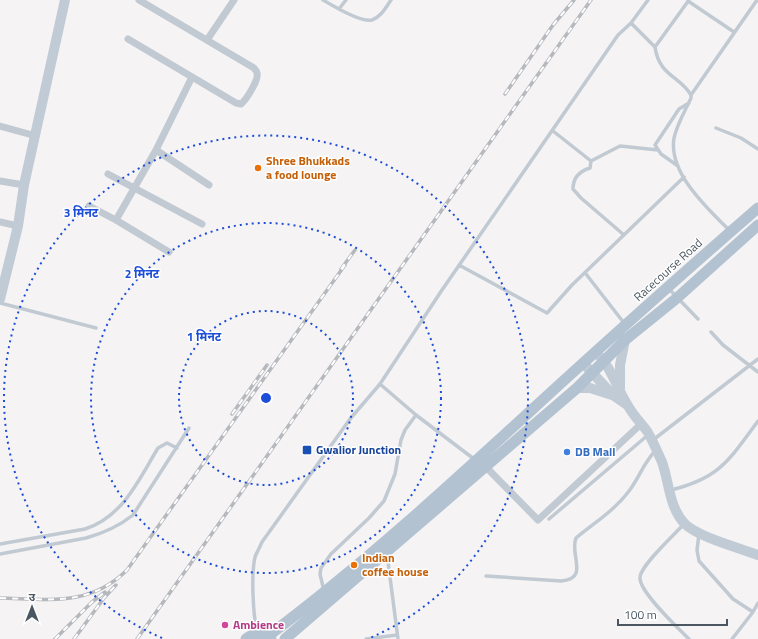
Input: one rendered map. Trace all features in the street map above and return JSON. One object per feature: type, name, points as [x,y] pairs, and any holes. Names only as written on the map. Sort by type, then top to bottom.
[{"type":"main road","points":[[0,299],[4,269],[18,226],[24,185],[65,0]]},
{"type":"main road","name":"Racecourse Road","points":[[482,464],[583,364],[667,287],[758,208]]},
{"type":"main road","name":"Racecourse Road","points":[[482,464],[577,388],[625,340],[677,298],[758,225]]},
{"type":"main road","points":[[617,392],[625,340]]},
{"type":"main road","points":[[596,352],[605,361],[617,392]]},
{"type":"main road","points":[[583,364],[592,373],[617,392],[641,424],[652,442],[664,467],[669,490],[679,517],[684,524],[699,532],[758,555]]},
{"type":"main road","points":[[577,388],[590,388],[617,392]]},
{"type":"main road","points":[[285,639],[386,553],[482,464]]},
{"type":"main road","points":[[246,639],[265,636],[325,593],[482,464]]},
{"type":"street","points":[[128,39],[236,103],[240,104],[245,101],[256,80],[257,73],[254,68],[139,0]]},
{"type":"street","points":[[207,40],[234,0]]},
{"type":"street","points":[[116,220],[156,150],[192,77]]},
{"type":"street","points":[[0,126],[36,136]]},
{"type":"street","points":[[156,150],[209,185]]},
{"type":"street","points":[[108,174],[202,224]]},
{"type":"street","points":[[0,181],[24,185]]},
{"type":"street","points":[[89,206],[116,220],[169,252]]},
{"type":"street","points":[[0,222],[18,226]]},
{"type":"street","points":[[482,464],[538,520],[641,424]]},
{"type":"lane","points":[[323,0],[339,10],[364,20],[371,20],[379,16],[391,0]]},
{"type":"lane","points":[[339,10],[346,0]]},
{"type":"lane","points":[[265,636],[254,604],[255,556],[281,514],[350,419],[380,384],[459,265],[618,35],[631,22],[648,0]]},
{"type":"lane","points":[[655,47],[688,0],[734,32]]},
{"type":"lane","points":[[731,232],[696,196],[684,177],[678,166],[674,148],[674,137],[690,102],[691,95],[755,0]]},
{"type":"lane","points":[[631,22],[655,47],[663,67],[691,95]]},
{"type":"lane","points":[[658,150],[656,142],[679,110],[690,102]]},
{"type":"lane","points":[[716,128],[741,138],[758,149]]},
{"type":"lane","points":[[553,131],[591,161]]},
{"type":"lane","points":[[591,161],[620,146],[658,150],[678,166]]},
{"type":"lane","points":[[591,161],[590,168],[581,171],[577,177],[573,189],[580,198],[624,235]]},
{"type":"lane","points":[[459,265],[547,313],[572,285],[586,274],[684,177]]},
{"type":"lane","points":[[586,274],[626,325]]},
{"type":"lane","points":[[667,287],[698,319]]},
{"type":"lane","points":[[0,303],[96,328]]},
{"type":"lane","points":[[711,332],[748,366],[758,372]]},
{"type":"lane","points":[[549,519],[652,442],[719,387],[758,359]]},
{"type":"lane","points":[[380,384],[416,415],[482,464]]},
{"type":"lane","points":[[325,593],[321,578],[322,568],[331,554],[364,523],[384,501],[395,474],[401,440],[405,430],[416,415]]},
{"type":"lane","points":[[669,490],[694,484],[721,467],[758,422]]},
{"type":"lane","points":[[0,554],[86,538],[122,524],[133,515],[189,428]]},
{"type":"lane","points":[[486,576],[560,581],[568,580],[574,576],[577,570],[573,543],[576,538],[620,502],[638,478],[647,459],[652,442]]},
{"type":"lane","points":[[0,544],[96,526],[111,516],[127,498],[158,448],[167,443],[177,448]]},
{"type":"lane","points":[[684,524],[642,570],[640,583],[672,623],[689,639]]},
{"type":"lane","points":[[699,532],[697,550],[699,561],[734,599],[753,612]]},
{"type":"lane","points":[[366,639],[398,637],[386,553]]},
{"type":"lane","points":[[732,639],[753,612],[758,603]]},
{"type":"railway","points":[[505,94],[553,25],[574,0]]},
{"type":"railway","points":[[137,639],[591,0]]},
{"type":"railway","points":[[341,269],[355,250]]},
{"type":"railway","points":[[0,598],[52,599],[83,595],[98,590],[113,582],[127,570],[345,265]]},
{"type":"railway","points":[[232,414],[267,365]]},
{"type":"railway","points":[[74,639],[104,598],[116,585]]},
{"type":"railway","points":[[55,639],[92,602],[105,592]]},
{"type":"place","name":"Shree Bhukkads a food lounge","points":[[258,168]]},
{"type":"place","name":"Gwalior Junction","points":[[307,450]]},
{"type":"place","name":"DB Mall","points":[[567,452]]},
{"type":"place","name":"Indian coffee house","points":[[354,565]]},
{"type":"place","name":"Ambience","points":[[225,625]]}]
